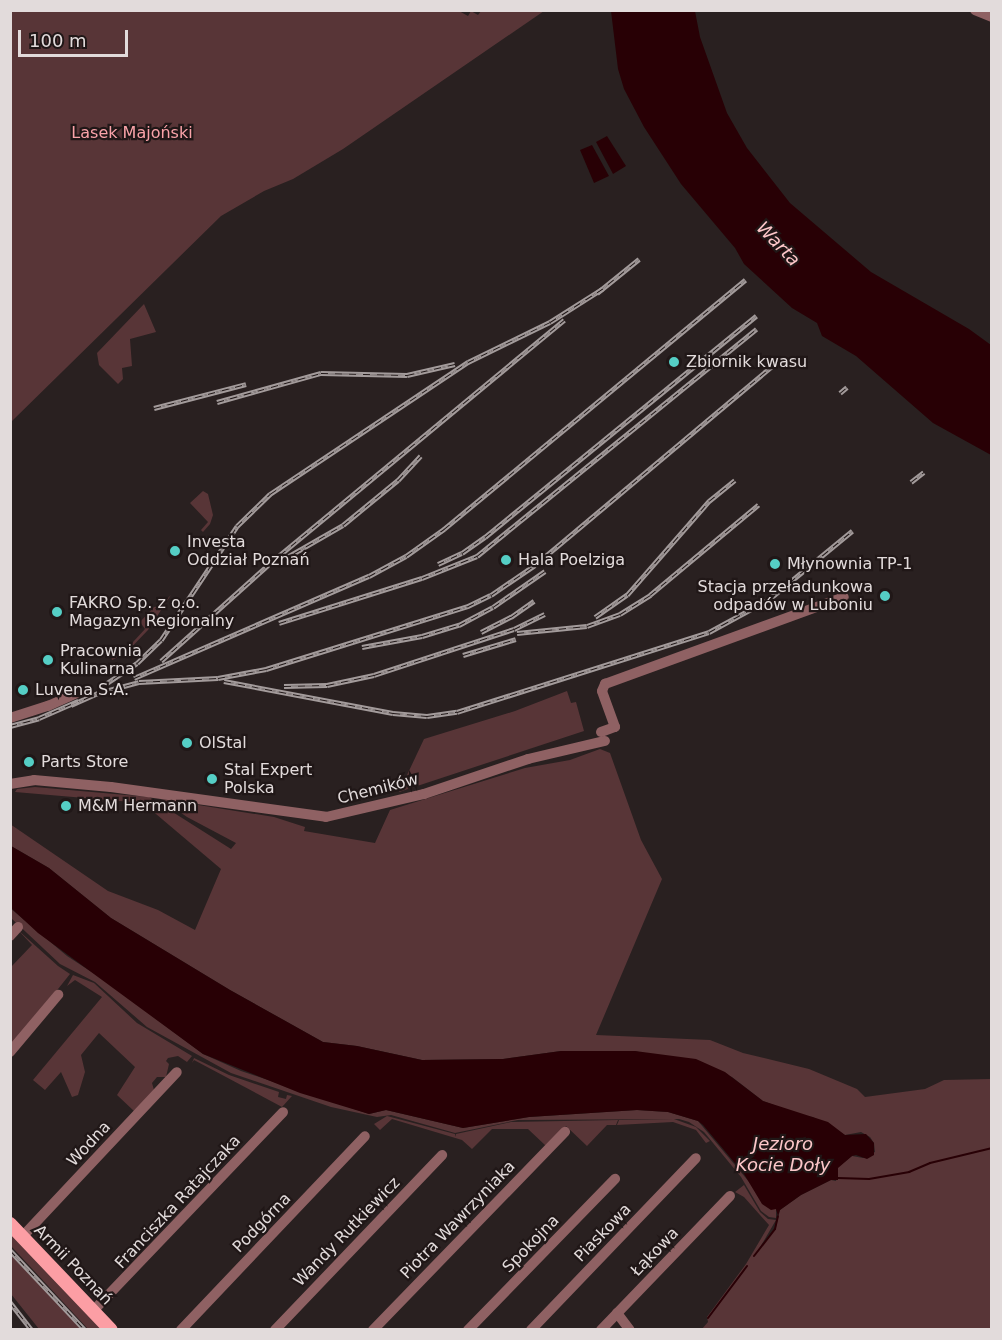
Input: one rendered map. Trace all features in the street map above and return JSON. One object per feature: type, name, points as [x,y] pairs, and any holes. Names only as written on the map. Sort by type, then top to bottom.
[{"type":"main road","name":"Armii Poznań","points":[[10,1224],[111,1329]]},
{"type":"street","points":[[975,10],[992,17]]},
{"type":"street","name":"Chemików","points":[[10,784],[34,780],[111,787],[326,817],[417,795],[603,736],[615,727],[602,692],[605,684],[844,597]]},
{"type":"street","points":[[10,718],[48,706],[75,694]]},
{"type":"street","points":[[10,1052],[58,995]]},
{"type":"street","name":"Wodna","points":[[22,1237],[177,1072]]},
{"type":"street","name":"Franciszka Ratajczaka","points":[[93,1311],[283,1112]]},
{"type":"street","name":"Piotra Wawrzyniaka","points":[[373,1329],[565,1132]]},
{"type":"street","name":"Podgórna","points":[[181,1329],[365,1136]]},
{"type":"street","name":"Wandy Rutkiewicz","points":[[275,1329],[442,1155]]},
{"type":"street","name":"Piaskowa","points":[[531,1329],[696,1158]]},
{"type":"street","name":"Spokojna","points":[[468,1329],[615,1179]]},
{"type":"street","name":"Łąkowa","points":[[601,1329],[730,1196]]},
{"type":"street","points":[[616,1313],[630,1329]]},
{"type":"green space","name":"Lasek Majoński","points":[[11,11],[459,11],[468,16],[471,11],[478,15],[481,11],[544,11],[343,149],[293,179],[264,191],[221,216],[11,422]]},
{"type":"green space","points":[[144,304],[156,332],[130,339],[132,366],[122,368],[123,379],[118,384],[99,365],[97,353]]},
{"type":"green space","points":[[203,491],[208,494],[213,515],[210,524],[203,532],[201,530],[208,522],[190,503]]},
{"type":"green space","points":[[171,595],[148,630],[125,654],[112,660],[111,656],[120,652],[122,654],[145,629],[140,622],[154,607],[160,606]]},
{"type":"green space","points":[[567,691],[571,703],[576,702],[584,731],[399,792],[424,739],[515,711]]},
{"type":"green space","points":[[600,749],[610,753],[641,840],[662,879],[596,1035],[710,1040],[743,1053],[809,1069],[857,1089],[865,1097],[925,1089],[944,1080],[991,1079],[991,1329],[702,1329],[708,1322],[707,1317],[746,1264],[769,1225],[744,1197],[735,1192],[744,1185],[760,1212],[768,1219],[776,1220],[755,1256],[776,1227],[780,1210],[801,1195],[831,1180],[836,1181],[838,1167],[852,1156],[863,1158],[875,1152],[874,1143],[870,1137],[861,1132],[845,1135],[813,1117],[803,1116],[763,1101],[732,1077],[635,1051],[561,1051],[503,1059],[422,1060],[357,1046],[323,1042],[230,990],[111,918],[49,868],[11,846],[10,824],[108,891],[158,910],[195,930],[221,869],[143,803],[15,792],[17,789],[35,787],[149,797],[231,849],[236,843],[187,817],[161,799],[274,817],[305,827],[304,831],[375,843],[390,810],[525,768],[570,760]]},
{"type":"green space","points":[[10,908],[67,956],[107,982],[203,1054],[241,1071],[369,1114],[386,1110],[463,1128],[529,1117],[637,1110],[668,1112],[698,1121],[750,1183],[776,1209],[776,1218],[769,1217],[761,1211],[741,1177],[704,1132],[689,1122],[679,1119],[518,1120],[455,1133],[391,1115],[377,1117],[331,1107],[231,1073],[147,1027],[95,982],[60,964],[11,918]]},
{"type":"green space","points":[[18,930],[70,974],[11,1048],[11,967],[32,945]]},
{"type":"green space","points":[[73,975],[94,983],[137,1023],[192,1056],[187,1062],[178,1056],[168,1058],[166,1077],[157,1077],[152,1083],[154,1090],[135,1112],[117,1095],[135,1067],[99,1033],[81,1055],[85,1072],[78,1095],[72,1097],[61,1072],[45,1090],[33,1080],[102,997],[75,980],[67,986]]},
{"type":"green space","points":[[194,1058],[229,1075],[279,1092],[278,1097],[286,1099],[287,1095],[292,1096],[282,1107],[194,1060],[192,1063]]},
{"type":"green space","points":[[387,1116],[455,1134],[455,1137],[456,1134],[511,1122],[618,1120],[616,1125],[607,1125],[587,1146],[566,1126],[546,1146],[528,1129],[492,1129],[472,1149],[462,1140],[392,1119],[380,1130],[374,1124]]},
{"type":"green space","points":[[674,1119],[696,1127],[710,1141],[706,1143],[696,1130],[673,1122],[617,1125],[619,1120]]},
{"type":"green space","points":[[11,1230],[105,1329],[88,1329],[11,1246]]},
{"type":"green space","points":[[10,1254],[82,1329],[39,1329],[11,1294]]},
{"type":"water","name":"Warta","points":[[611,11],[695,11],[700,37],[727,113],[747,148],[790,203],[871,272],[969,329],[991,345],[991,455],[933,423],[856,356],[822,336],[817,323],[792,308],[744,264],[735,248],[681,184],[644,127],[624,89],[618,69]]},
{"type":"water","points":[[607,136],[626,166],[613,174],[596,142]]},
{"type":"water","points":[[592,145],[609,176],[594,183],[580,150]]},
{"type":"water","name":"Jezioro Kocie Doły","points":[[11,846],[49,868],[111,918],[230,990],[323,1042],[357,1046],[422,1060],[503,1059],[561,1051],[635,1051],[696,1059],[725,1072],[763,1101],[828,1122],[845,1135],[866,1134],[874,1143],[874,1155],[867,1159],[852,1156],[838,1168],[838,1180],[831,1180],[801,1195],[780,1210],[778,1216],[776,1209],[771,1210],[762,1204],[744,1174],[703,1125],[698,1121],[668,1112],[637,1110],[529,1117],[463,1128],[386,1110],[369,1114],[300,1093],[203,1054],[38,933],[11,908]]},
{"type":"waterway","points":[[838,1178],[869,1179],[909,1172],[930,1163],[992,1148]]},
{"type":"waterway","points":[[754,1256],[775,1229],[778,1216]]},
{"type":"waterway","points":[[708,1318],[747,1266]]},
{"type":"railway","points":[[597,293],[639,259]]},
{"type":"railway","points":[[134,678],[369,576],[406,556],[444,529],[745,280]]},
{"type":"railway","points":[[101,687],[137,663],[161,640],[237,526],[270,494],[468,362],[550,322],[602,289]]},
{"type":"railway","points":[[438,564],[462,553],[485,537],[756,316]]},
{"type":"railway","points":[[161,661],[269,564],[564,320]]},
{"type":"railway","points":[[279,623],[422,578],[477,556],[756,329]]},
{"type":"railway","points":[[71,705],[98,693],[139,682],[218,678],[266,669],[468,606],[491,595],[535,565],[779,360]]},
{"type":"railway","points":[[217,402],[321,373],[407,375],[455,364]]},
{"type":"railway","points":[[154,408],[246,384]]},
{"type":"railway","points":[[840,393],[847,387]]},
{"type":"railway","points":[[282,560],[343,525],[398,480],[420,456]]},
{"type":"railway","points":[[911,482],[924,472]]},
{"type":"railway","points":[[595,617],[627,595],[709,501],[735,480]]},
{"type":"railway","points":[[517,633],[587,626],[620,614],[650,595],[758,505]]},
{"type":"railway","points":[[224,681],[393,713],[427,716],[457,712],[709,632],[768,600],[852,531]]},
{"type":"railway","points":[[362,647],[422,636],[459,625],[493,607],[545,571]]},
{"type":"railway","points":[[481,632],[511,617],[534,601]]},
{"type":"railway","points":[[284,686],[327,685],[374,675],[514,629],[545,614]]},
{"type":"railway","points":[[463,655],[516,639]]},
{"type":"railway","points":[[10,726],[39,718],[78,701]]},
{"type":"railway","points":[[10,1250],[85,1330]]},
{"type":"railway","points":[[10,1302],[32,1330]]},
{"type":"place","name":"Zbiornik kwasu","points":[[674,362]]},
{"type":"place","name":"Investa Oddział Poznań","points":[[175,551]]},
{"type":"place","name":"Hala Poelziga","points":[[506,560]]},
{"type":"place","name":"Młynownia TP-1","points":[[775,564]]},
{"type":"place","name":"Stacja przeładunkowa odpadów w Luboniu","points":[[885,596]]},
{"type":"place","name":"FAKRO Sp. z o.o. Magazyn Regionalny","points":[[57,612]]},
{"type":"place","name":"Pracownia Kulinarna","points":[[48,660]]},
{"type":"place","name":"Luvena S.A.","points":[[23,690]]},
{"type":"place","name":"OlStal","points":[[187,743]]},
{"type":"place","name":"Parts Store","points":[[29,762]]},
{"type":"place","name":"Stal Expert Polska","points":[[212,779]]},
{"type":"place","name":"M&M Hermann","points":[[66,806]]}]
